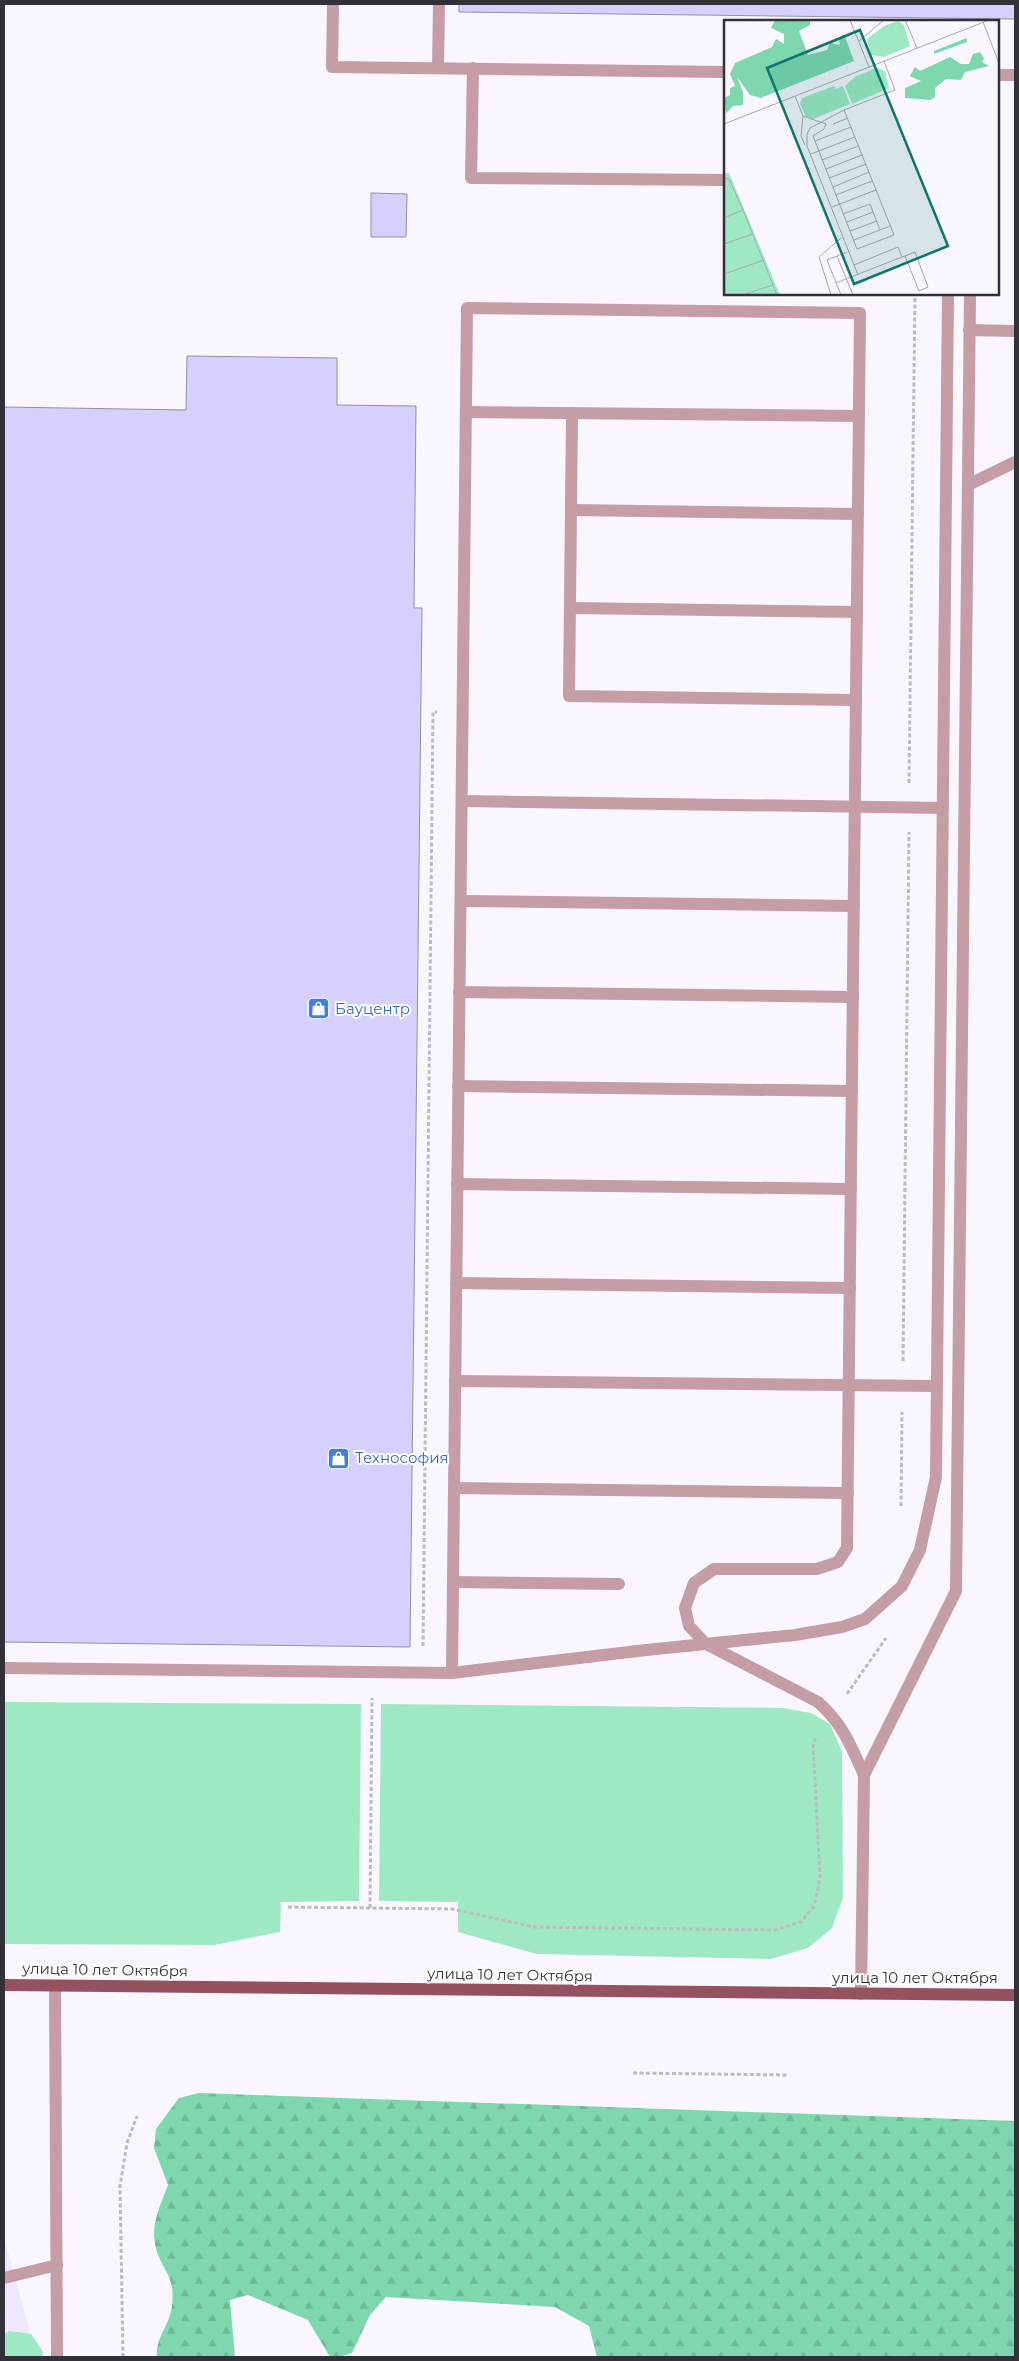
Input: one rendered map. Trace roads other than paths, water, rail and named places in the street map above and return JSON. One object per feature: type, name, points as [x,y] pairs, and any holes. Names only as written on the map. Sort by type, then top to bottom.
[{"type":"main road","name":"улица 10 лет Октября","points":[[4,1985],[1015,1995]]},
{"type":"street","points":[[332,4],[332,67],[724,72]]},
{"type":"street","points":[[438,68],[439,4]]},
{"type":"street","points":[[473,68],[472,178],[724,180]]},
{"type":"street","points":[[999,75],[1015,75]]},
{"type":"street","points":[[4,1668],[452,1673],[795,1635],[842,1627],[865,1619],[902,1586],[920,1550],[936,1477],[948,295]]},
{"type":"street","points":[[864,1775],[956,1591],[970,295]]},
{"type":"street","points":[[452,1673],[467,308],[860,312],[847,1548],[838,1562],[816,1569],[714,1569],[694,1583],[685,1608],[689,1626],[706,1644],[818,1702],[843,1728],[864,1775],[861,1994]]},
{"type":"street","points":[[970,330],[1015,330]]},
{"type":"street","points":[[466,412],[859,416]]},
{"type":"street","points":[[572,413],[569,696],[856,700]]},
{"type":"street","points":[[968,485],[1015,462]]},
{"type":"street","points":[[571,510],[858,514]]},
{"type":"street","points":[[570,608],[857,612]]},
{"type":"street","points":[[462,802],[943,808]]},
{"type":"street","points":[[461,901],[854,906]]},
{"type":"street","points":[[460,992],[853,997]]},
{"type":"street","points":[[458,1086],[852,1091]]},
{"type":"street","points":[[457,1184],[851,1189]]},
{"type":"street","points":[[456,1283],[850,1288]]},
{"type":"street","points":[[455,1380],[936,1386]]},
{"type":"street","points":[[454,1488],[848,1493]]},
{"type":"street","points":[[453,1582],[619,1584]]},
{"type":"street","points":[[55,1986],[57,2357]]},
{"type":"street","points":[[4,2278],[57,2265]]},
{"type":"place","name":"Бауцентр","points":[[319,1009]]},
{"type":"place","name":"Технософия","points":[[339,1458]]}]
